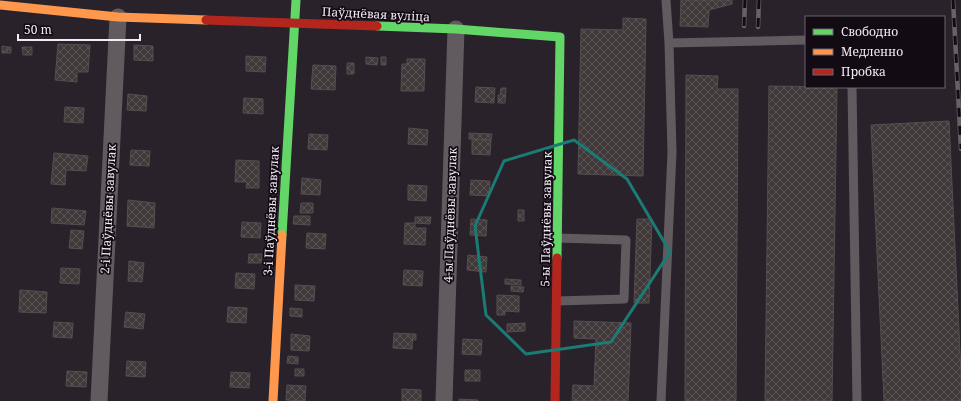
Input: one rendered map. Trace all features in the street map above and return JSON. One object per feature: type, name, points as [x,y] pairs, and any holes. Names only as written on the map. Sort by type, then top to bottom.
[{"type":"street","name":"3-і Паўднёвы завулак","points":[[273,401],[296,0]]},
{"type":"street","name":"Паўднёвая вуліца","points":[[0,5],[118,17],[294,22],[456,29],[560,37]]},
{"type":"street","name":"2-і Паўднёвы завулак","points":[[99,401],[118,17]]},
{"type":"street","name":"4-ы Паўднёвы завулак","points":[[444,401],[456,29]]},
{"type":"street","name":"5-ы Паўднёвы завулак","points":[[555,401],[560,37]]},
{"type":"lane","points":[[661,401],[672,152],[669,43],[666,0]]},
{"type":"lane","points":[[669,43],[805,40]]},
{"type":"lane","points":[[852,88],[857,401]]},
{"type":"lane","points":[[557,301],[624,299],[626,240],[558,238]]},
{"type":"highlighted area","points":[[574,140],[627,179],[670,252],[611,342],[526,354],[486,315],[475,226],[504,161]]},
{"type":"building","points":[[681,0],[732,0],[732,4],[709,10],[708,27],[680,26]]},
{"type":"building","points":[[623,18],[646,19],[643,176],[578,174],[581,29],[623,30]]},
{"type":"building","points":[[58,44],[90,45],[88,72],[77,72],[77,82],[55,80]]},
{"type":"building","points":[[134,45],[153,46],[153,61],[134,60]]},
{"type":"building","points":[[2,46],[8,47],[7,53],[2,53]]},
{"type":"building","points":[[8,47],[11,47],[11,53],[7,53]]},
{"type":"building","points":[[22,47],[32,47],[32,55],[23,55]]},
{"type":"building","points":[[246,56],[266,57],[265,72],[246,71]]},
{"type":"building","points":[[366,57],[378,58],[377,65],[366,64]]},
{"type":"building","points":[[381,57],[386,57],[386,65],[381,65]]},
{"type":"building","points":[[407,59],[425,59],[424,91],[401,91],[402,64],[407,64]]},
{"type":"building","points":[[347,63],[354,63],[354,74],[347,74]]},
{"type":"building","points":[[313,65],[336,66],[335,90],[311,89]]},
{"type":"building","points":[[686,75],[718,76],[717,89],[738,89],[736,401],[685,401]]},
{"type":"building","points":[[769,86],[837,88],[832,401],[765,401]]},
{"type":"building","points":[[476,87],[495,88],[494,103],[475,102]]},
{"type":"building","points":[[501,88],[506,88],[505,103],[498,103],[498,95],[500,95]]},
{"type":"building","points":[[128,94],[147,96],[146,111],[127,110]]},
{"type":"building","points":[[244,98],[263,99],[263,114],[243,113]]},
{"type":"building","points":[[65,107],[84,108],[83,123],[64,122]]},
{"type":"building","points":[[949,121],[961,401],[884,401],[871,125]]},
{"type":"building","points":[[409,128],[428,130],[427,145],[408,144]]},
{"type":"building","points":[[469,133],[492,134],[491,140],[469,139]]},
{"type":"building","points":[[309,134],[328,135],[327,150],[308,149]]},
{"type":"building","points":[[472,139],[491,140],[490,155],[472,154]]},
{"type":"building","points":[[131,150],[150,151],[149,166],[130,165]]},
{"type":"building","points":[[54,153],[88,156],[86,171],[66,170],[65,185],[51,184]]},
{"type":"building","points":[[236,160],[259,161],[259,188],[246,188],[247,182],[235,182]]},
{"type":"building","points":[[302,178],[321,180],[320,195],[301,194]]},
{"type":"building","points":[[471,180],[490,181],[489,196],[470,195]]},
{"type":"building","points":[[408,185],[427,186],[426,201],[408,200]]},
{"type":"building","points":[[128,200],[155,203],[154,228],[127,226]]},
{"type":"building","points":[[301,203],[313,203],[313,213],[300,213]]},
{"type":"building","points":[[52,208],[86,211],[84,225],[51,223]]},
{"type":"building","points":[[518,210],[524,210],[524,221],[518,221]]},
{"type":"building","points":[[294,216],[310,216],[310,225],[293,224]]},
{"type":"building","points":[[415,217],[431,217],[430,224],[415,223]]},
{"type":"building","points":[[471,219],[487,220],[486,236],[470,235]]},
{"type":"building","points":[[637,219],[652,219],[649,303],[634,303]]},
{"type":"building","points":[[242,222],[261,223],[260,238],[241,237]]},
{"type":"building","points":[[405,223],[415,223],[415,228],[426,228],[425,245],[404,244]]},
{"type":"building","points":[[71,230],[84,231],[82,249],[69,248]]},
{"type":"building","points":[[307,233],[326,234],[325,249],[306,248]]},
{"type":"building","points":[[249,254],[262,254],[261,263],[248,263]]},
{"type":"building","points":[[468,255],[487,257],[486,272],[467,270]]},
{"type":"building","points":[[129,261],[144,263],[142,282],[128,281]]},
{"type":"building","points":[[61,268],[80,269],[79,284],[60,283]]},
{"type":"building","points":[[404,270],[423,271],[422,286],[403,285]]},
{"type":"building","points":[[236,273],[255,274],[254,289],[235,288]]},
{"type":"building","points":[[505,279],[521,280],[521,285],[505,284]]},
{"type":"building","points":[[295,285],[315,286],[314,301],[295,300]]},
{"type":"building","points":[[511,286],[524,287],[523,292],[511,291]]},
{"type":"building","points":[[20,290],[47,292],[46,313],[19,312]]},
{"type":"building","points":[[497,295],[519,296],[519,312],[505,311],[505,315],[497,315]]},
{"type":"building","points":[[228,307],[247,308],[246,323],[227,322]]},
{"type":"building","points":[[290,308],[302,309],[302,317],[290,316]]},
{"type":"building","points":[[126,312],[145,314],[143,329],[124,327]]},
{"type":"building","points":[[574,321],[631,323],[628,401],[572,401],[573,385],[594,386],[596,339],[574,338]]},
{"type":"building","points":[[54,322],[73,323],[72,338],[53,337]]},
{"type":"building","points":[[525,323],[525,331],[507,332],[507,324]]},
{"type":"building","points":[[394,333],[413,334],[412,349],[393,348]]},
{"type":"building","points":[[291,334],[310,336],[309,351],[291,350]]},
{"type":"building","points":[[413,334],[416,334],[416,340],[412,340]]},
{"type":"building","points":[[463,339],[482,340],[481,355],[462,354]]},
{"type":"building","points":[[288,356],[298,357],[298,364],[287,363]]},
{"type":"building","points":[[127,361],[146,362],[145,377],[126,376]]},
{"type":"building","points":[[295,369],[304,369],[304,376],[295,376]]},
{"type":"building","points":[[465,370],[480,370],[480,381],[465,381]]},
{"type":"building","points":[[67,371],[87,372],[86,387],[66,386]]},
{"type":"building","points":[[231,372],[250,373],[249,388],[230,387]]},
{"type":"building","points":[[287,385],[306,386],[305,401],[286,400]]},
{"type":"building","points":[[402,389],[421,390],[421,401],[402,401]]},
{"type":"building","points":[[459,399],[478,400],[478,401],[459,401]]},
{"type":"railway","points":[[744,26],[745,0]]},
{"type":"railway","points":[[758,27],[759,0]]},
{"type":"railway","points":[[953,0],[961,149]]},
{"type":"traffic: fast","points":[[282,235],[296,0]]},
{"type":"traffic: fast","points":[[377,26],[456,29],[560,37],[557,258]]},
{"type":"traffic: slow","points":[[0,5],[118,17],[206,20]]},
{"type":"traffic: slow","points":[[273,401],[282,235]]},
{"type":"traffic: jam","points":[[206,20],[377,26]]},
{"type":"traffic: jam","points":[[555,401],[557,258]]}]
